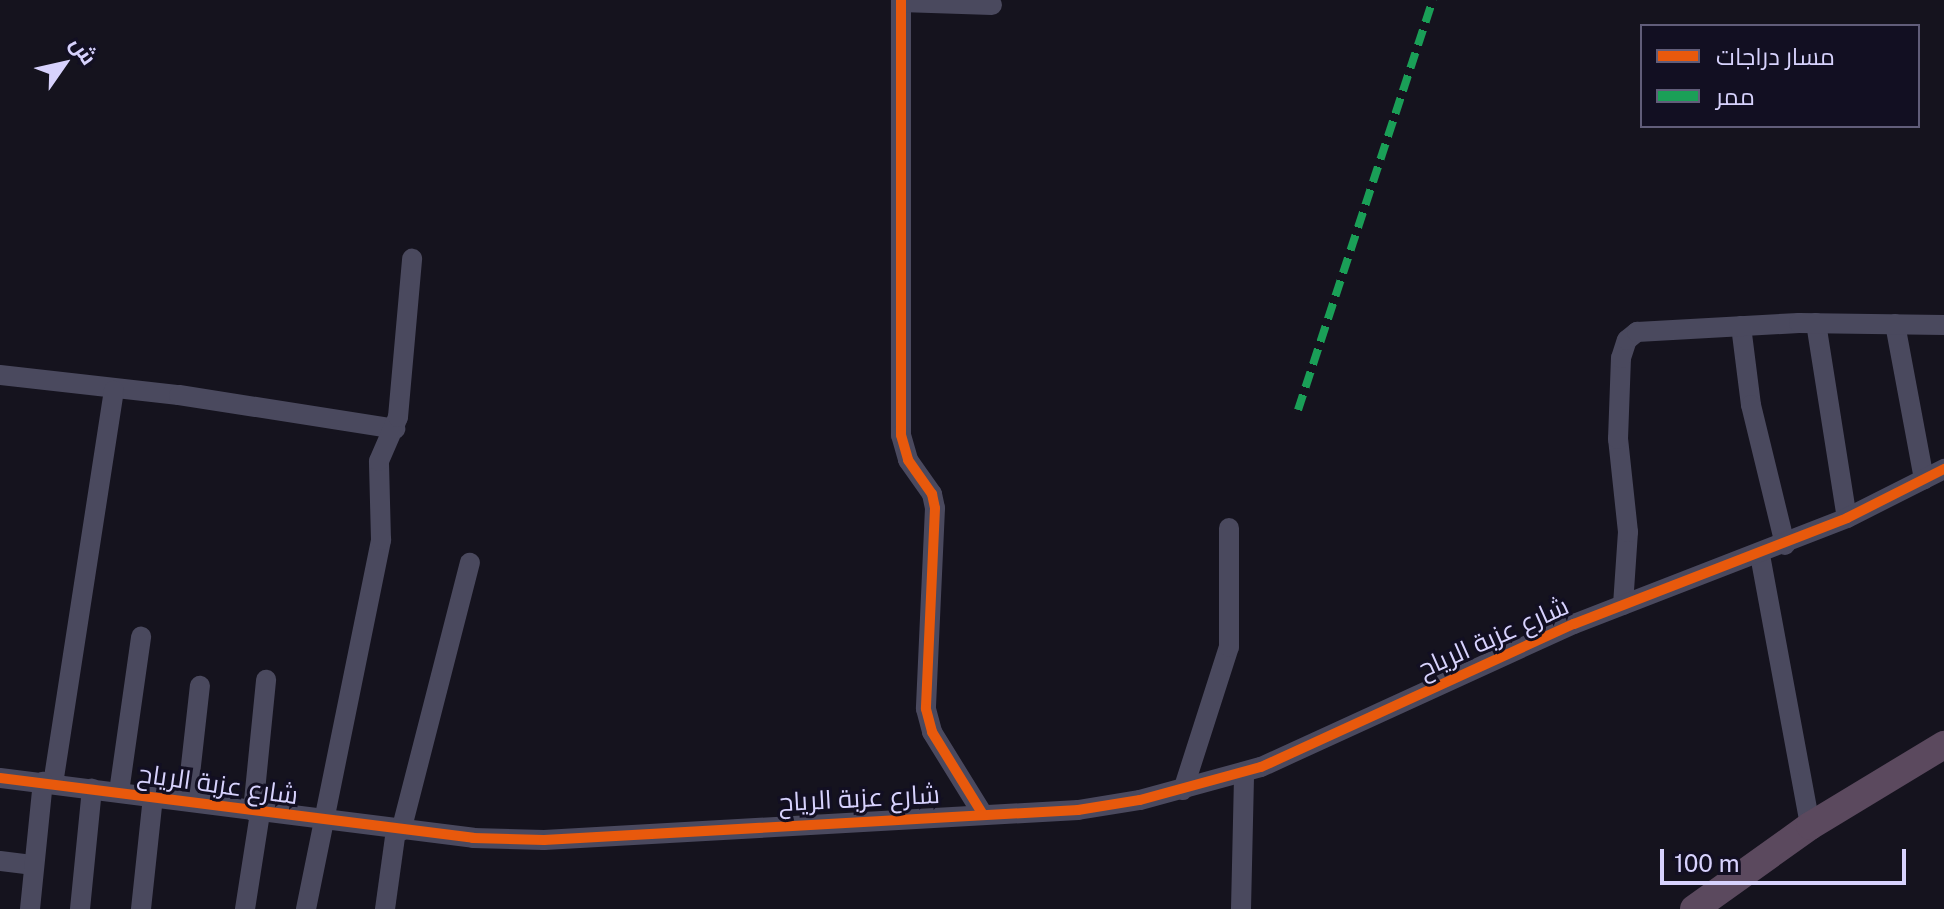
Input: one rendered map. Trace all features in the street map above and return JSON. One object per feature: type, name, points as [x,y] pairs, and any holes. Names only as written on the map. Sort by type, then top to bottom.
[{"type":"highway","points":[[1694,909],[1810,826],[1944,745]]},
{"type":"street","points":[[982,813],[932,732],[926,709],[935,508],[932,494],[908,460],[901,435],[901,1],[992,5]]},
{"type":"street","points":[[306,909],[321,821],[381,540],[379,461],[395,429],[412,259]]},
{"type":"street","points":[[1816,323],[1847,518]]},
{"type":"street","points":[[1623,605],[1628,532],[1618,439],[1622,347],[1637,332],[1816,323],[1944,325]]},
{"type":"street","points":[[1895,324],[1924,479]]},
{"type":"street","points":[[1741,326],[1751,405],[1785,545]]},
{"type":"street","points":[[0,375],[114,391],[179,395],[395,429]]},
{"type":"street","points":[[30,909],[34,865],[114,391]]},
{"type":"street","name":"شارع عزبة الرياح","points":[[0,778],[399,831],[544,840],[1078,810],[1183,790],[1244,772],[1319,744],[1505,653],[1785,545],[1944,469]]},
{"type":"street","points":[[1183,790],[1229,647],[1229,528]]},
{"type":"street","points":[[1760,555],[1810,826]]},
{"type":"street","points":[[385,909],[399,831],[470,563]]},
{"type":"street","points":[[119,792],[141,637]]},
{"type":"street","points":[[245,909],[257,812],[266,680]]},
{"type":"street","points":[[187,801],[200,686]]},
{"type":"street","points":[[1241,909],[1244,772]]},
{"type":"street","points":[[80,909],[92,789]]},
{"type":"street","points":[[141,909],[153,797]]},
{"type":"street","points":[[0,861],[34,865]]},
{"type":"marked path","points":[[1298,410],[1433,0]]},
{"type":"cycle path","points":[[901,0],[901,435],[908,460],[932,494],[935,508],[926,709],[932,732],[982,813]]},
{"type":"cycle path","points":[[0,778],[473,838],[544,840],[1078,810],[1140,800],[1261,767],[1574,624],[1847,518],[1944,469]]}]
